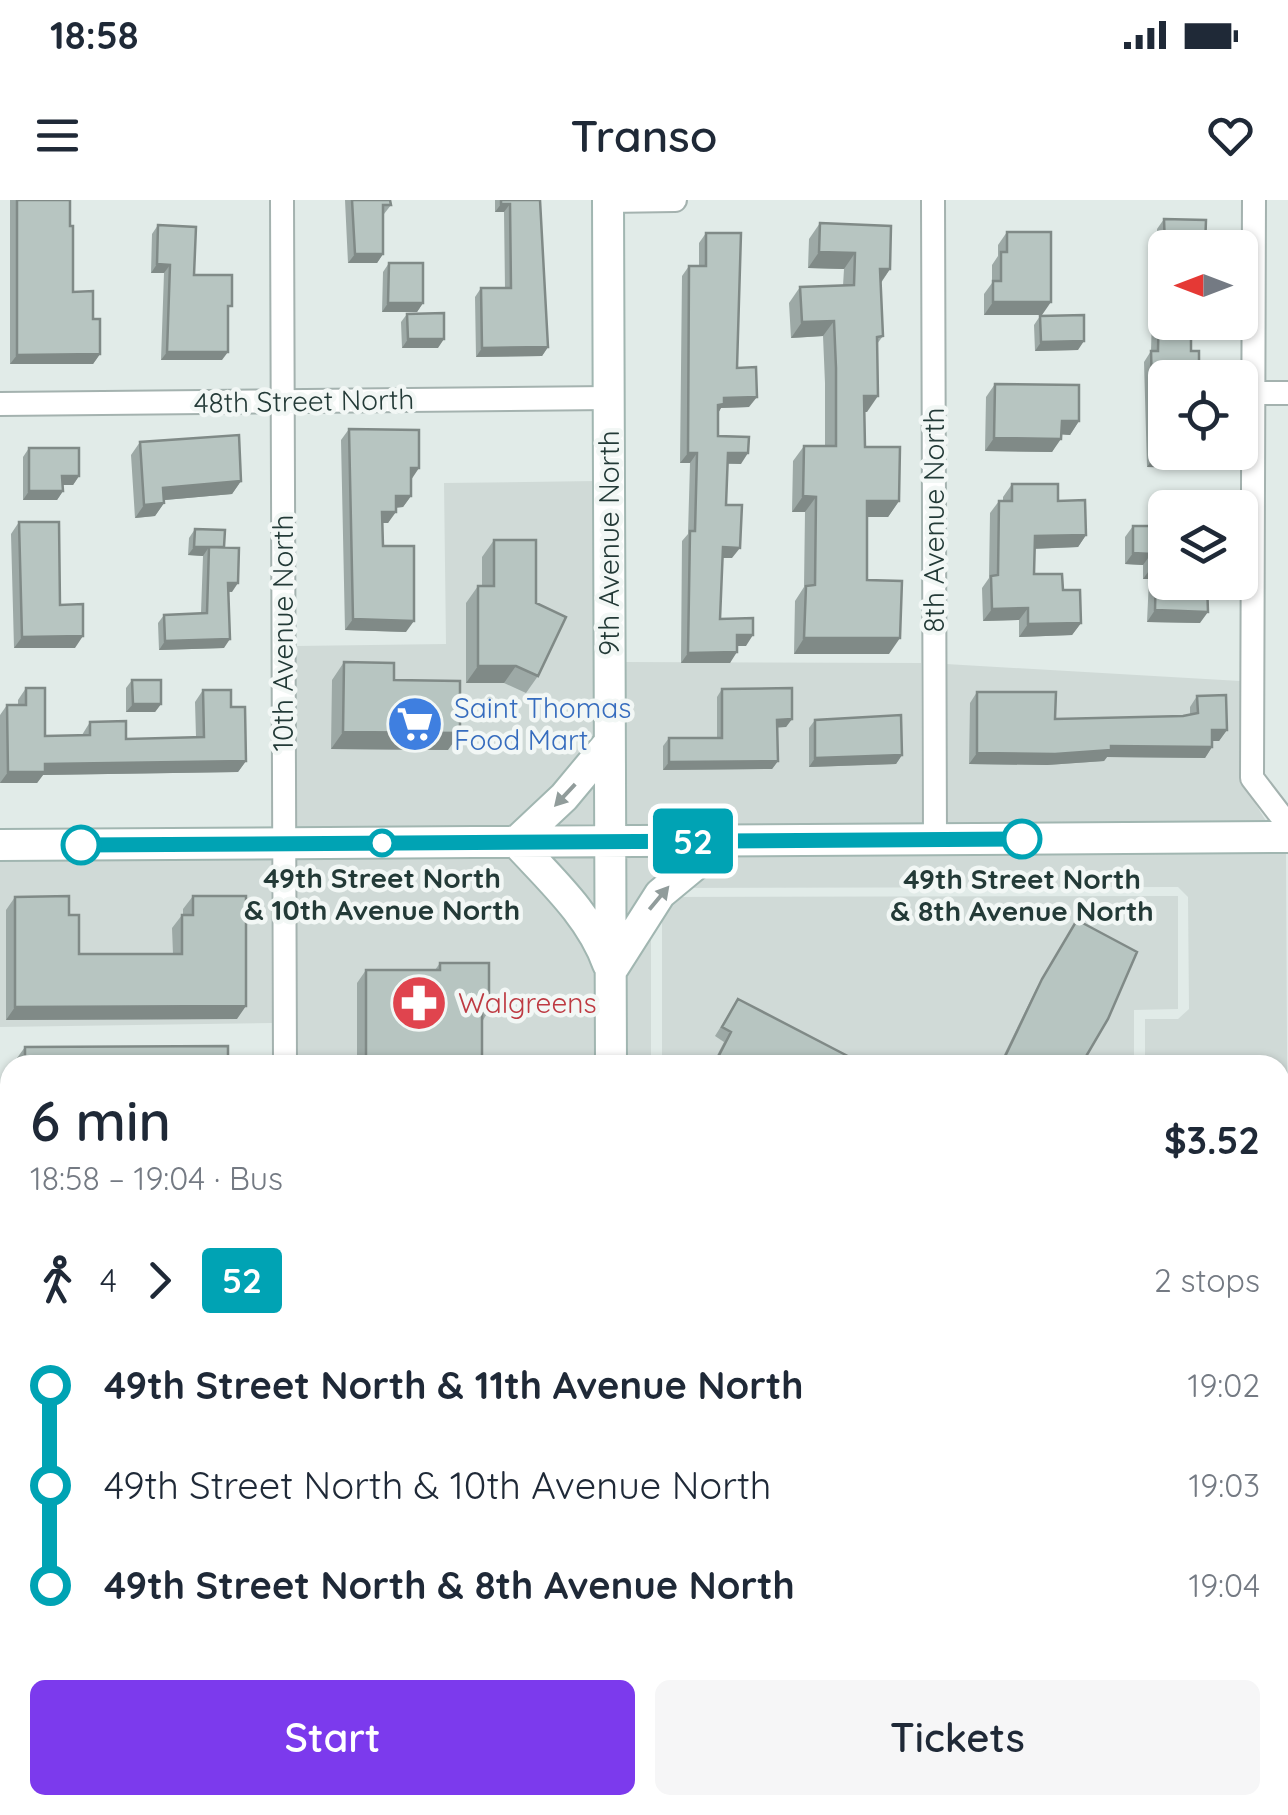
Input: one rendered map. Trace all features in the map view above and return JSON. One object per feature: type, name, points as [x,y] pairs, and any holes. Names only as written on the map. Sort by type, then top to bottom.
[{"type":"main road","name":"9th Avenue North","points":[[608,200],[612,1055]]},
{"type":"main road","points":[[516,842],[564,797],[609,742]]},
{"type":"main road","points":[[0,845],[1288,838]]},
{"type":"main road","points":[[611,972],[660,894],[724,841]]},
{"type":"main road","points":[[516,842],[568,898],[602,946],[611,972]]},
{"type":"street","name":"10th Avenue North","points":[[282,200],[285,1055]]},
{"type":"street","points":[[608,200],[675,200]]},
{"type":"street","name":"8th Avenue North","points":[[933,200],[935,840]]},
{"type":"street","points":[[1253,360],[1254,200]]},
{"type":"street","points":[[1258,393],[1288,393]]},
{"type":"street","name":"48th Street North","points":[[0,404],[609,398]]},
{"type":"street","points":[[1253,470],[1252,778],[1288,825]]},
{"type":"shaded area","points":[[596,481],[597,831],[296,832],[296,646],[446,644],[444,483]]},
{"type":"shaded area","points":[[622,662],[921,663],[922,829],[622,830]]},
{"type":"shaded area","points":[[946,664],[1240,681],[1240,778],[1269,826],[947,829]]},
{"type":"shaded area","points":[[1286,848],[1287,1055],[1145,1055],[1145,1019],[1178,1019],[1189,1009],[1188,897],[1178,887],[662,888],[651,898],[651,1055],[624,1055],[622,853]]},
{"type":"shaded area","points":[[597,853],[599,1055],[297,1055],[296,855]]},
{"type":"shaded area","points":[[271,855],[272,1023],[0,1027],[0,857]]},
{"type":"shaded area","points":[[1178,896],[1178,1009],[1134,1010],[1134,1055],[662,1055],[662,897]]},
{"type":"building","points":[[17,200],[70,200],[73,292],[93,291],[93,319],[100,319],[100,354],[17,355]]},
{"type":"building","points":[[352,200],[390,200],[391,205],[383,205],[383,254],[355,254]]},
{"type":"building","points":[[501,200],[540,200],[548,347],[482,348],[481,288],[511,288],[510,204],[501,204]]},
{"type":"building","points":[[1164,219],[1206,220],[1206,230],[1164,230]]},
{"type":"building","points":[[820,223],[891,226],[890,269],[880,269],[883,336],[877,337],[878,396],[864,396],[865,447],[900,447],[899,501],[867,501],[867,580],[902,581],[900,638],[804,638],[806,586],[815,585],[816,497],[803,496],[804,446],[836,446],[836,368],[834,321],[802,322],[800,287],[854,285],[855,253],[819,252]]},
{"type":"building","points":[[158,225],[196,227],[194,275],[232,275],[228,352],[167,352],[170,265],[157,264]]},
{"type":"building","points":[[1007,232],[1051,232],[1051,302],[993,302],[993,281],[1001,281],[1001,252],[1007,252]]},
{"type":"building","points":[[706,233],[741,233],[737,368],[756,367],[757,397],[724,398],[724,404],[718,405],[718,436],[749,437],[748,453],[728,453],[726,505],[742,505],[740,548],[723,547],[720,619],[753,618],[753,635],[737,635],[737,652],[688,653],[690,531],[695,531],[697,453],[688,453],[689,266],[706,266]]},
{"type":"building","points":[[389,263],[423,263],[423,303],[388,303]]},
{"type":"building","points":[[444,313],[444,339],[408,339],[407,314]]},
{"type":"building","points":[[1084,315],[1084,341],[1041,342],[1040,316]]},
{"type":"building","points":[[1158,340],[1191,340],[1191,351],[1199,351],[1199,360],[1151,360],[1151,351],[1158,351]]},
{"type":"building","points":[[995,384],[1079,385],[1079,421],[1062,421],[1061,439],[994,438]]},
{"type":"building","points":[[349,429],[419,430],[419,468],[411,468],[411,496],[396,496],[396,512],[382,512],[383,546],[414,546],[414,621],[353,619]]},
{"type":"building","points":[[239,435],[241,481],[163,488],[164,503],[144,505],[140,442]]},
{"type":"building","points":[[29,448],[79,448],[79,476],[62,476],[63,491],[29,491]]},
{"type":"building","points":[[1012,484],[1058,484],[1058,501],[1085,500],[1086,535],[1035,536],[1034,574],[1062,574],[1063,590],[1080,590],[1081,623],[1028,624],[1028,608],[992,609],[991,576],[998,575],[999,501],[1012,501]]},
{"type":"building","points":[[19,522],[59,522],[60,605],[83,604],[83,636],[22,637]]},
{"type":"building","points":[[1133,526],[1148,526],[1148,554],[1133,553]]},
{"type":"building","points":[[195,529],[225,530],[224,547],[194,547]]},
{"type":"building","points":[[494,540],[536,540],[536,603],[566,617],[538,676],[516,666],[478,666],[478,586],[494,586]]},
{"type":"building","points":[[209,547],[239,548],[238,583],[228,583],[230,639],[165,641],[164,615],[207,613]]},
{"type":"building","points":[[1155,600],[1208,600],[1208,612],[1155,610]]},
{"type":"building","points":[[344,662],[394,663],[394,680],[460,681],[460,733],[343,732]]},
{"type":"building","points":[[132,680],[161,680],[161,704],[133,704]]},
{"type":"building","points":[[26,688],[45,688],[45,736],[90,735],[90,722],[126,721],[126,739],[204,737],[203,690],[231,690],[231,707],[245,707],[246,761],[45,764],[45,772],[8,772],[7,705],[26,705]]},
{"type":"building","points":[[792,688],[792,719],[777,720],[778,761],[669,762],[669,738],[722,738],[722,689]]},
{"type":"building","points":[[977,692],[1056,692],[1055,719],[1183,716],[1198,713],[1197,696],[1226,695],[1227,730],[1212,730],[1212,747],[1111,746],[1111,750],[1055,754],[977,753]]},
{"type":"building","points":[[901,715],[902,755],[815,758],[815,720]]},
{"type":"building","points":[[69,896],[69,915],[79,915],[79,954],[182,954],[182,915],[193,915],[193,896],[246,896],[246,1006],[15,1007],[15,897]]},
{"type":"building","points":[[1077,920],[1137,952],[1108,1019],[1087,1055],[1006,1055],[1042,979]]},
{"type":"building","name":"Walgreens","points":[[440,963],[489,963],[489,1010],[482,1010],[482,1055],[366,1055],[366,970],[440,970]]},
{"type":"building","points":[[738,999],[846,1055],[719,1055],[731,1032],[722,1027]]},
{"type":"building","points":[[228,1046],[228,1055],[25,1055],[25,1047]]},
{"type":"bus line","name":"52","points":[[81,845],[1022,839]]},
{"type":"place","name":"Saint Thomas Food Mart","points":[[415,724]]},
{"type":"place","name":"49th Street North & 8th Avenue North","points":[[1022,839]]},
{"type":"place","name":"49th Street North & 10th Avenue North","points":[[382,843]]},
{"type":"place","name":"Walgreens","points":[[419,1003]]}]
